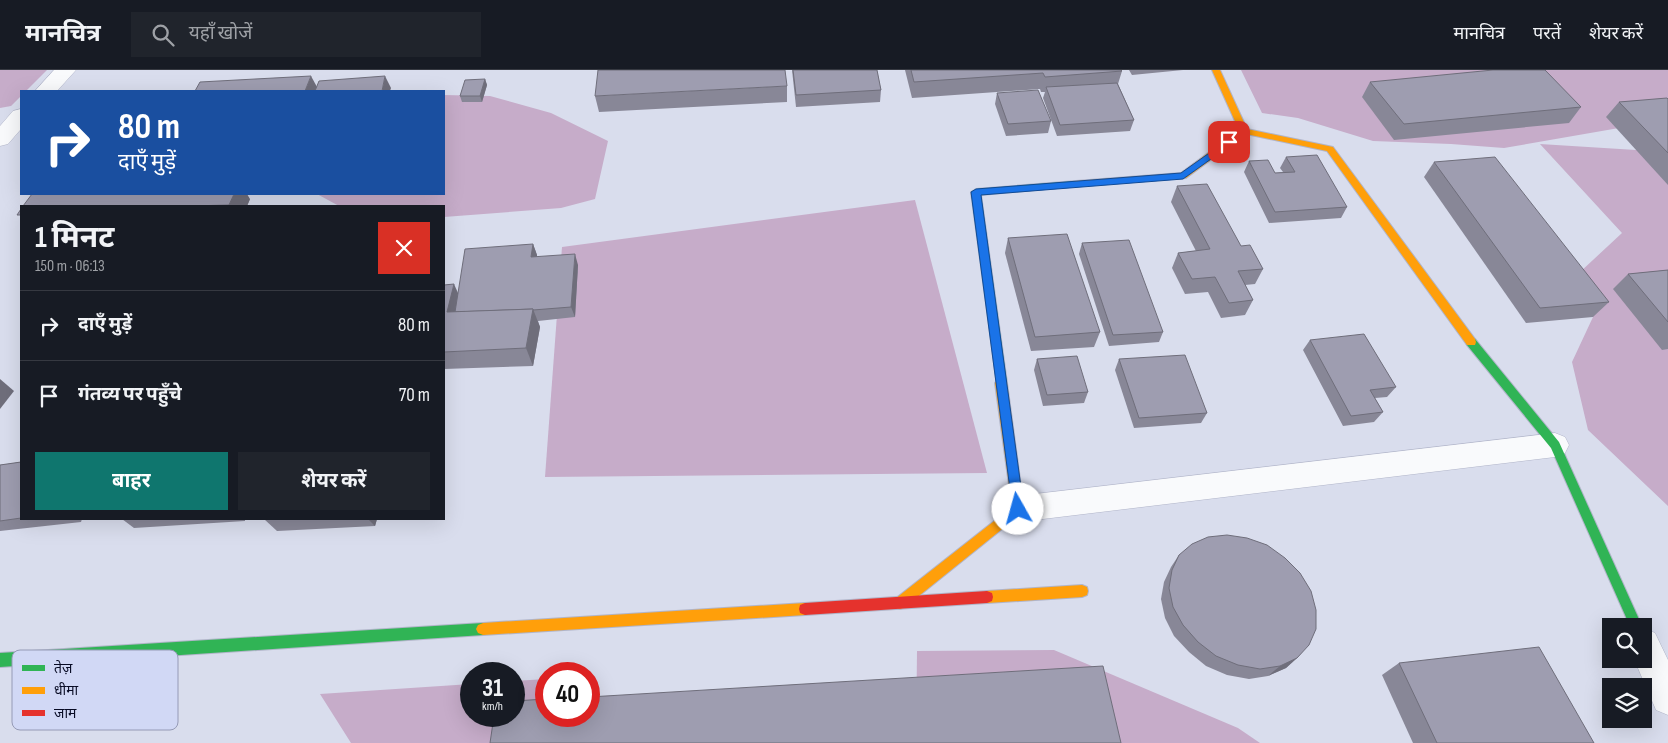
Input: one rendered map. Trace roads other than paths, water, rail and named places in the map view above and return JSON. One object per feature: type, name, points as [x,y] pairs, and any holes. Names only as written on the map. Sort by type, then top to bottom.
[{"type":"street","points":[[47,90],[66,70]]},
{"type":"street","points":[[1216,70],[1244,131]]},
{"type":"street","points":[[1018,509],[976,192],[1183,176],[1244,131],[1330,149],[1487,364],[1555,445],[1632,618]]},
{"type":"street","points":[[900,603],[1018,509],[1555,445]]},
{"type":"street","points":[[158,650],[1082,591]]},
{"type":"street","points":[[1652,662],[1668,698]]}]
